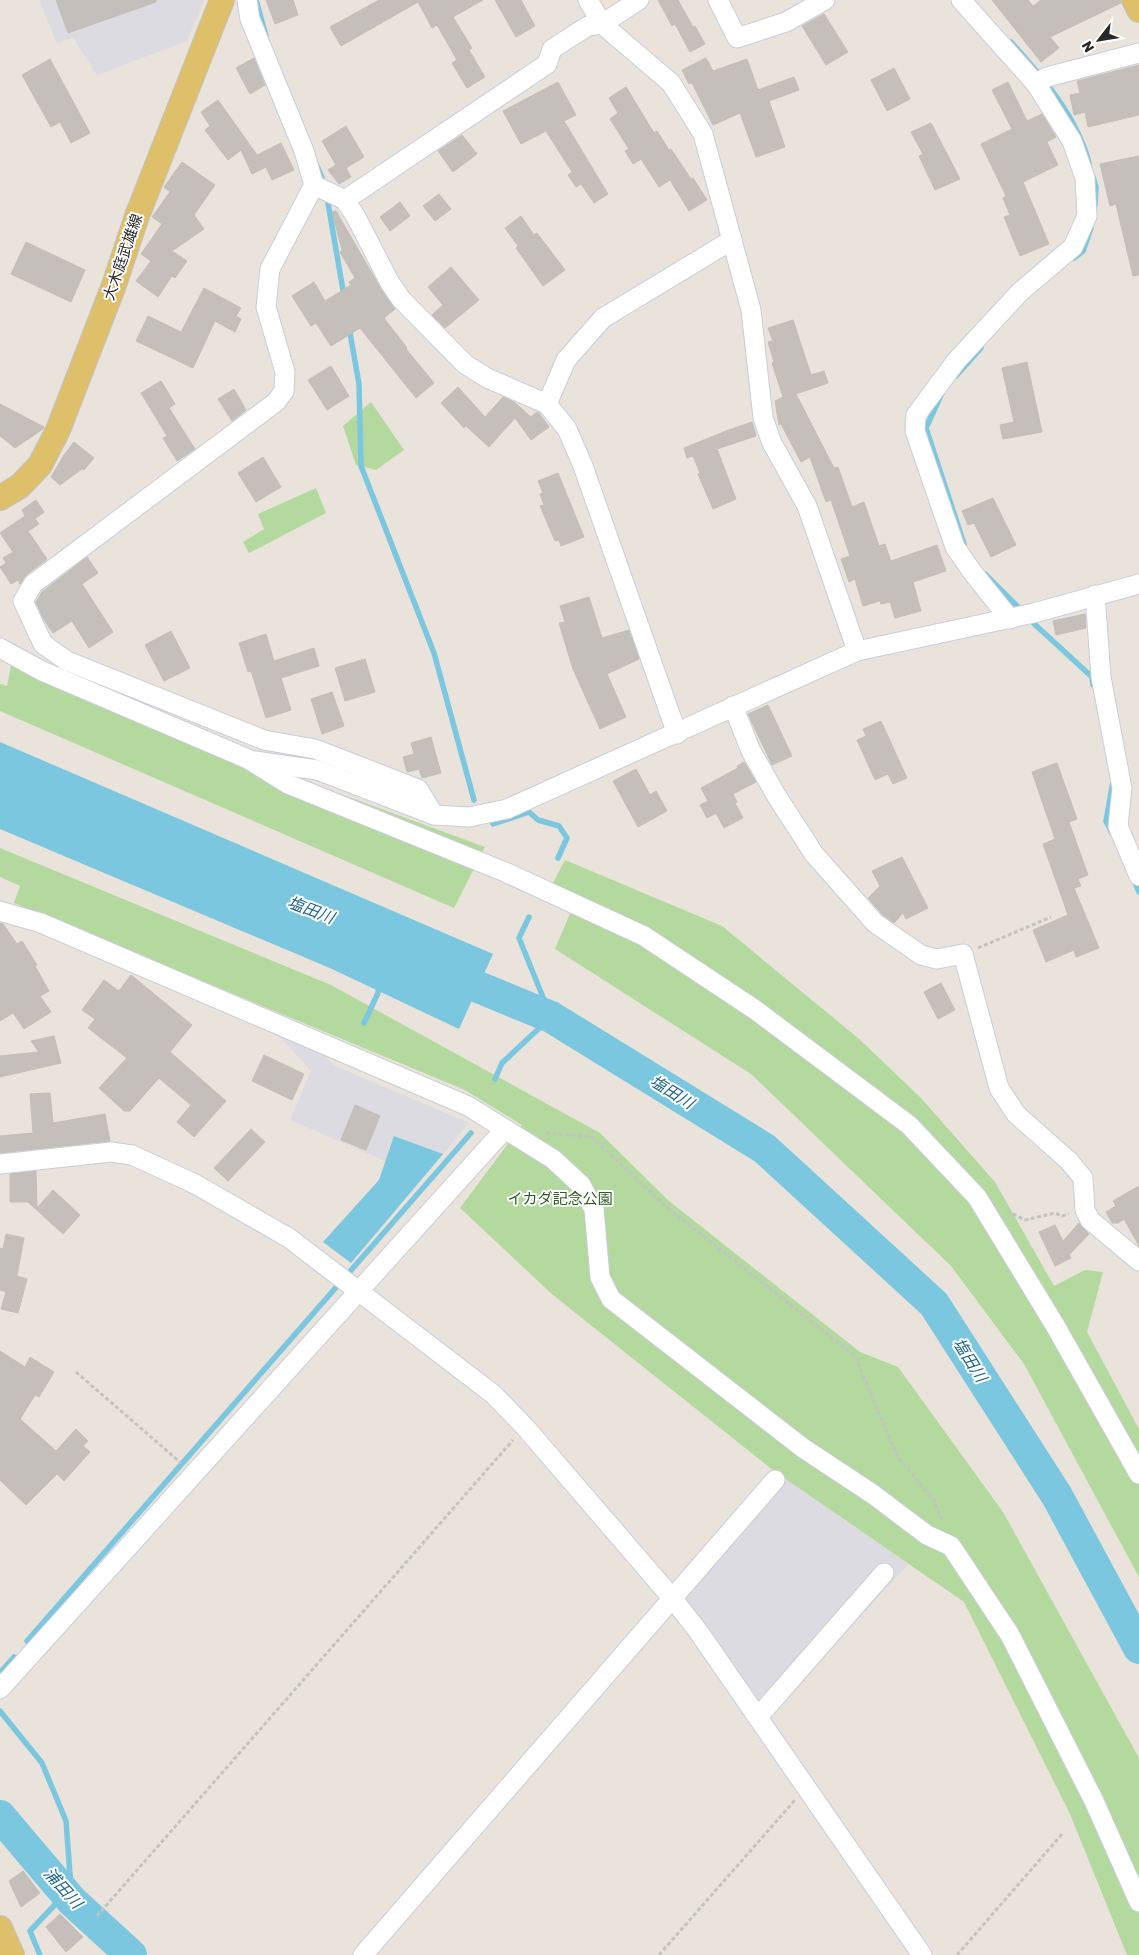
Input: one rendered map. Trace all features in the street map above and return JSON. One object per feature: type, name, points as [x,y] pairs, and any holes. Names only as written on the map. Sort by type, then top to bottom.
[{"type":"main road","name":"大木庭武雄線","points":[[0,498],[20,486],[40,465],[58,430],[114,285],[137,216],[222,0]]},
{"type":"main road","points":[[1134,0],[1139,10]]},
{"type":"main road","points":[[0,1928],[12,1955]]},
{"type":"street","points":[[247,0],[250,19],[304,151],[314,185],[270,268],[266,307],[285,372],[284,391],[276,402],[33,584],[23,601],[43,644],[67,661],[264,740],[315,749],[418,789],[434,815]]},
{"type":"street","points":[[588,0],[602,24],[671,83],[703,134],[751,310],[763,418],[772,443],[807,506],[857,651]]},
{"type":"street","points":[[344,200],[546,64],[552,48],[588,26],[602,24],[640,0]]},
{"type":"street","points":[[718,0],[737,38],[786,22],[825,0]]},
{"type":"street","points":[[961,0],[1042,80],[1072,141],[1085,178],[1087,216],[1074,247],[1020,292],[957,360],[916,415],[915,431],[955,547],[972,573],[1010,619]]},
{"type":"street","points":[[1042,80],[1139,53]]},
{"type":"street","points":[[314,185],[344,200],[356,217],[390,284],[401,299],[465,364],[487,378],[547,404],[567,429],[583,466],[677,734]]},
{"type":"street","points":[[547,404],[566,360],[603,318],[732,240]]},
{"type":"street","points":[[248,760],[317,770],[434,815],[469,817],[508,810],[857,651],[1010,619],[1139,584]]},
{"type":"street","points":[[1095,595],[1101,677],[1122,788],[1118,826],[1139,876]]},
{"type":"street","points":[[0,648],[42,671],[248,760],[288,784],[505,872],[644,936],[754,1009],[909,1125],[977,1197],[1056,1327],[1139,1474]]},
{"type":"street","points":[[733,706],[751,751],[781,804],[814,854],[875,922],[921,955],[937,959],[963,954],[999,1088],[1016,1114],[1069,1161],[1083,1178],[1085,1210],[1090,1220],[1139,1261]]},
{"type":"street","points":[[0,911],[41,923],[468,1106],[552,1159],[581,1185],[594,1209],[600,1278],[611,1298],[803,1448],[874,1495],[927,1535],[951,1546],[1010,1635],[1094,1802],[1139,1902]]},
{"type":"street","points":[[0,1689],[350,1283],[504,1130]]},
{"type":"street","points":[[0,1164],[111,1152],[132,1155],[195,1184],[290,1238],[493,1394],[525,1427],[673,1599],[758,1717],[922,1955]]},
{"type":"street","points":[[363,1955],[775,1480]]},
{"type":"street","points":[[758,1717],[884,1573]]},
{"type":"path","points":[[963,954],[1051,916]]},
{"type":"path","points":[[544,1133],[592,1137],[664,1205],[855,1356],[897,1456],[935,1502],[951,1546]]},
{"type":"path","points":[[977,1197],[1025,1220],[1055,1213],[1062,1216],[1085,1210]]},
{"type":"path","points":[[76,1372],[177,1460]]},
{"type":"path","points":[[97,1916],[525,1427]]},
{"type":"path","points":[[659,1955],[806,1787]]},
{"type":"path","points":[[957,1955],[1063,1833]]},
{"type":"shaded area","points":[[39,0],[204,0],[187,41],[97,75],[73,38],[57,43]]},
{"type":"shaded area","points":[[271,1027],[319,1049],[333,1065],[469,1123],[443,1154],[395,1136],[385,1161],[290,1120],[311,1071]]},
{"type":"shaded area","points":[[786,1479],[908,1564],[771,1716],[684,1597]]},
{"type":"green space","points":[[371,402],[404,450],[376,470],[356,465],[343,426]]},
{"type":"green space","points":[[316,488],[326,513],[249,553],[243,542],[264,529],[258,514]]},
{"type":"green space","points":[[11,666],[265,777],[297,778],[485,847],[454,908],[0,711],[0,684],[7,686]]},
{"type":"green space","name":"イカダ記念公園","points":[[0,848],[331,985],[600,1133],[669,1201],[860,1352],[898,1367],[1003,1512],[1139,1758],[1139,1955],[1127,1955],[1070,1814],[964,1602],[774,1471],[553,1295],[460,1208],[522,1125],[465,1090],[14,903],[20,886],[0,877]]},
{"type":"green space","points":[[565,860],[722,926],[858,1038],[921,1098],[995,1182],[1054,1286],[1085,1270],[1103,1272],[1087,1332],[1139,1429],[1139,1577],[1024,1364],[951,1266],[751,1074],[555,949],[577,897],[551,887]]},
{"type":"water","points":[[0,742],[493,954],[459,1029],[332,969],[0,829]]},
{"type":"water","points":[[394,1136],[443,1154],[351,1263],[323,1242],[379,1180]]},
{"type":"building","points":[[56,0],[156,0],[156,2],[68,33]]},
{"type":"building","points":[[266,0],[293,0],[298,15],[275,24]]},
{"type":"building","points":[[379,0],[483,0],[453,17],[472,48],[469,50],[485,77],[467,88],[452,63],[457,60],[437,25],[432,28],[418,2],[341,46],[330,27]]},
{"type":"building","points":[[495,0],[521,0],[535,26],[516,37]]},
{"type":"building","points":[[658,0],[678,0],[705,44],[690,52],[675,24],[672,26]]},
{"type":"building","points":[[992,0],[1028,0],[1033,6],[1041,0],[1120,0],[1121,3],[1050,37],[1059,48],[1041,62]]},
{"type":"building","points":[[824,14],[848,52],[826,65],[802,26]]},
{"type":"building","points":[[254,58],[265,85],[250,94],[236,68]]},
{"type":"building","points":[[706,58],[713,71],[747,59],[758,90],[794,77],[799,90],[769,101],[785,147],[756,157],[740,113],[713,125],[692,83],[689,84],[682,70]]},
{"type":"building","points":[[50,59],[90,133],[71,143],[60,122],[51,127],[22,75]]},
{"type":"building","points":[[1139,65],[1139,115],[1088,127],[1085,112],[1074,115],[1070,95],[1080,93],[1077,81]]},
{"type":"building","points":[[894,68],[910,99],[887,111],[871,80]]},
{"type":"building","points":[[558,82],[576,115],[564,121],[608,194],[594,203],[581,184],[576,187],[568,175],[572,172],[546,131],[521,144],[503,111]]},
{"type":"building","points":[[1008,82],[1027,121],[1042,114],[1056,137],[1047,142],[1058,165],[1023,182],[1049,244],[1020,256],[1004,217],[1010,215],[1003,198],[1006,196],[981,144],[1012,129],[992,90]]},
{"type":"building","points":[[626,87],[654,133],[657,131],[691,179],[693,178],[707,200],[689,211],[670,180],[659,187],[641,159],[633,164],[625,151],[629,149],[610,119],[618,113],[609,98]]},
{"type":"building","points":[[218,100],[257,155],[281,143],[294,170],[272,180],[266,167],[252,174],[241,150],[228,160],[205,130],[210,126],[201,112]]},
{"type":"building","points":[[931,123],[960,179],[935,190],[919,156],[923,154],[911,132]]},
{"type":"building","points":[[346,126],[364,157],[346,168],[351,177],[339,184],[328,170],[336,165],[322,141]]},
{"type":"building","points":[[462,135],[477,154],[453,172],[438,151]]},
{"type":"building","points":[[1139,156],[1139,275],[1133,276],[1116,204],[1110,206],[1100,164]]},
{"type":"building","points":[[182,162],[215,185],[194,215],[204,229],[172,251],[187,261],[175,278],[172,276],[158,297],[136,281],[151,261],[141,254],[162,224],[152,217],[170,192],[164,187]]},
{"type":"building","points":[[439,194],[451,209],[435,221],[423,206]]},
{"type":"building","points":[[400,202],[410,216],[390,231],[380,217]]},
{"type":"building","points":[[336,211],[381,289],[395,309],[384,318],[434,383],[416,398],[360,328],[331,346],[316,323],[311,326],[292,296],[314,282],[325,301],[351,285],[349,282],[355,278],[340,252],[342,250],[332,212]]},
{"type":"building","points":[[521,216],[534,235],[537,233],[565,270],[543,286],[516,248],[518,246],[505,228]]},
{"type":"building","points":[[26,242],[85,270],[71,302],[11,274]]},
{"type":"building","points":[[451,267],[479,300],[445,328],[432,315],[443,305],[428,287]]},
{"type":"building","points":[[204,288],[241,308],[236,316],[241,319],[235,332],[215,321],[193,368],[136,341],[148,316],[181,332]]},
{"type":"building","points":[[793,320],[811,375],[824,371],[828,383],[796,394],[834,468],[838,467],[852,507],[864,502],[879,546],[885,544],[891,561],[937,545],[946,571],[913,582],[921,611],[895,618],[890,602],[881,604],[880,601],[863,606],[855,579],[849,582],[841,559],[850,556],[831,500],[826,502],[810,457],[801,462],[781,424],[779,425],[775,401],[783,397],[772,363],[774,362],[768,342],[773,341],[768,328]]},
{"type":"building","points":[[1027,362],[1042,432],[1003,439],[1000,425],[1014,422],[1002,368]]},
{"type":"building","points":[[331,366],[349,396],[327,410],[308,380]]},
{"type":"building","points":[[161,381],[175,404],[169,408],[195,449],[177,461],[163,438],[167,436],[141,393]]},
{"type":"building","points":[[458,387],[485,417],[503,397],[514,402],[531,417],[537,412],[539,413],[549,427],[531,440],[515,418],[489,447],[466,426],[464,428],[441,403]]},
{"type":"building","points":[[234,389],[246,410],[232,421],[218,399]]},
{"type":"building","points":[[0,404],[44,427],[43,429],[15,448],[0,436]]},
{"type":"building","points":[[752,422],[756,436],[717,449],[736,499],[713,509],[698,474],[700,473],[693,456],[687,458],[684,448]]},
{"type":"building","points":[[74,442],[94,458],[84,470],[82,469],[60,485],[51,477]]},
{"type":"building","points":[[263,457],[281,487],[256,502],[238,473]]},
{"type":"building","points":[[558,473],[584,537],[561,546],[559,540],[555,541],[540,506],[544,505],[540,494],[543,493],[538,481]]},
{"type":"building","points":[[993,498],[1016,545],[991,557],[974,523],[968,525],[962,511]]},
{"type":"building","points":[[36,500],[44,512],[35,519],[39,524],[28,531],[47,559],[26,575],[20,584],[18,580],[11,584],[0,567],[6,563],[3,558],[13,552],[0,533],[25,516],[22,510]]},
{"type":"building","points":[[87,557],[98,573],[82,584],[113,632],[89,648],[72,621],[53,633],[43,618],[36,602],[42,592]]},
{"type":"building","points":[[589,597],[602,638],[629,630],[639,659],[607,674],[626,717],[600,729],[573,669],[559,623],[565,622],[560,606]]},
{"type":"building","points":[[1085,614],[1086,628],[1056,635],[1053,621]]},
{"type":"building","points":[[171,631],[190,668],[164,681],[145,645]]},
{"type":"building","points":[[266,634],[274,661],[314,648],[319,666],[281,678],[291,710],[266,718],[251,671],[248,672],[239,643]]},
{"type":"building","points":[[365,659],[375,692],[345,701],[335,668]]},
{"type":"building","points":[[332,692],[344,726],[322,734],[311,699]]},
{"type":"building","points":[[768,705],[792,756],[772,765],[748,714]]},
{"type":"building","points":[[881,721],[907,778],[893,784],[888,774],[875,780],[857,740],[866,736],[863,729]]},
{"type":"building","points":[[431,737],[441,773],[422,778],[419,769],[407,772],[403,757],[414,754],[411,743]]},
{"type":"building","points":[[744,762],[756,782],[733,794],[737,802],[735,803],[743,818],[724,828],[716,813],[707,818],[700,805],[708,801],[701,788],[738,768],[737,766]]},
{"type":"building","points":[[1057,763],[1077,819],[1069,822],[1088,875],[1078,879],[1081,886],[1074,888],[1099,948],[1076,957],[1074,950],[1046,962],[1033,930],[1068,915],[1043,844],[1055,839],[1032,772]]},
{"type":"building","points":[[636,769],[650,795],[656,791],[667,811],[638,827],[613,781]]},
{"type":"building","points":[[902,857],[928,908],[906,919],[903,913],[894,923],[883,915],[868,898],[880,886],[872,871]]},
{"type":"building","points":[[0,923],[3,924],[17,944],[22,941],[37,965],[35,966],[49,991],[40,996],[51,1012],[24,1029],[13,1013],[0,1021]]},
{"type":"building","points":[[131,975],[192,1025],[170,1052],[226,1101],[194,1137],[177,1122],[191,1105],[159,1078],[130,1111],[124,1111],[99,1088],[127,1058],[88,1028],[95,1019],[82,1010],[104,980],[119,991]]},
{"type":"building","points":[[941,983],[955,1010],[938,1019],[924,992]]},
{"type":"building","points":[[54,1036],[61,1063],[0,1077],[0,1056],[39,1052],[31,1041]]},
{"type":"building","points":[[264,1055],[304,1074],[292,1100],[252,1081]]},
{"type":"building","points":[[50,1093],[53,1123],[105,1114],[110,1141],[0,1153],[0,1136],[33,1133],[30,1094]]},
{"type":"building","points":[[355,1105],[380,1116],[366,1150],[341,1140]]},
{"type":"building","points":[[251,1129],[265,1142],[228,1181],[214,1168]]},
{"type":"building","points":[[36,1171],[37,1208],[53,1190],[80,1215],[63,1234],[28,1202],[10,1202],[10,1174]]},
{"type":"building","points":[[1139,1186],[1139,1246],[1124,1219],[1118,1223],[1112,1223],[1106,1212],[1116,1206],[1113,1201]]},
{"type":"building","points":[[1079,1223],[1089,1234],[1069,1255],[1071,1258],[1055,1266],[1039,1232],[1055,1225],[1063,1241]]},
{"type":"building","points":[[6,1234],[24,1238],[17,1276],[27,1279],[18,1313],[1,1309],[6,1292],[0,1290],[0,1248],[3,1249]]},
{"type":"building","points":[[0,1351],[25,1367],[30,1357],[54,1372],[39,1397],[35,1395],[20,1419],[56,1451],[76,1429],[88,1441],[83,1446],[90,1452],[64,1481],[57,1474],[26,1505],[0,1480]]},
{"type":"building","points":[[23,1871],[40,1893],[21,1907],[9,1881]]},
{"type":"building","points":[[60,1914],[83,1937],[66,1952],[46,1927]]},
{"type":"waterway","points":[[256,0],[266,36]]},
{"type":"waterway","points":[[1011,42],[1058,98],[1084,146],[1089,163]]},
{"type":"waterway","points":[[317,166],[323,180]]},
{"type":"waterway","points":[[1093,177],[1096,187],[1095,205]]},
{"type":"waterway","points":[[328,203],[344,296]]},
{"type":"waterway","points":[[1074,258],[1083,251],[1091,228]]},
{"type":"waterway","points":[[349,327],[359,384],[361,466],[434,653],[474,800]]},
{"type":"waterway","points":[[956,376],[981,348]]},
{"type":"waterway","points":[[942,393],[926,428],[964,544]]},
{"type":"waterway","points":[[985,574],[1023,612]]},
{"type":"waterway","points":[[1029,619],[1092,677],[1093,685]]},
{"type":"waterway","points":[[1112,833],[1106,821],[1113,782]]},
{"type":"waterway","points":[[493,824],[529,812],[538,820],[559,826],[567,838],[558,858]]},
{"type":"waterway","points":[[1133,878],[1139,892]]},
{"type":"waterway","points":[[495,1079],[502,1063],[551,1017],[519,938],[529,917]]},
{"type":"waterway","name":"塩田川","points":[[440,967],[478,987],[551,1017],[765,1149],[934,1304],[1057,1496],[1139,1648]]},
{"type":"waterway","points":[[364,1023],[378,993],[379,983]]},
{"type":"waterway","points":[[27,1641],[471,1133]]},
{"type":"waterway","points":[[0,1673],[14,1657]]},
{"type":"waterway","points":[[0,1711],[42,1763],[66,1821],[72,1901]]},
{"type":"waterway","name":"浦田川","points":[[0,1816],[72,1901],[131,1955]]},
{"type":"waterway","points":[[40,1955],[30,1931],[66,1893]]}]
